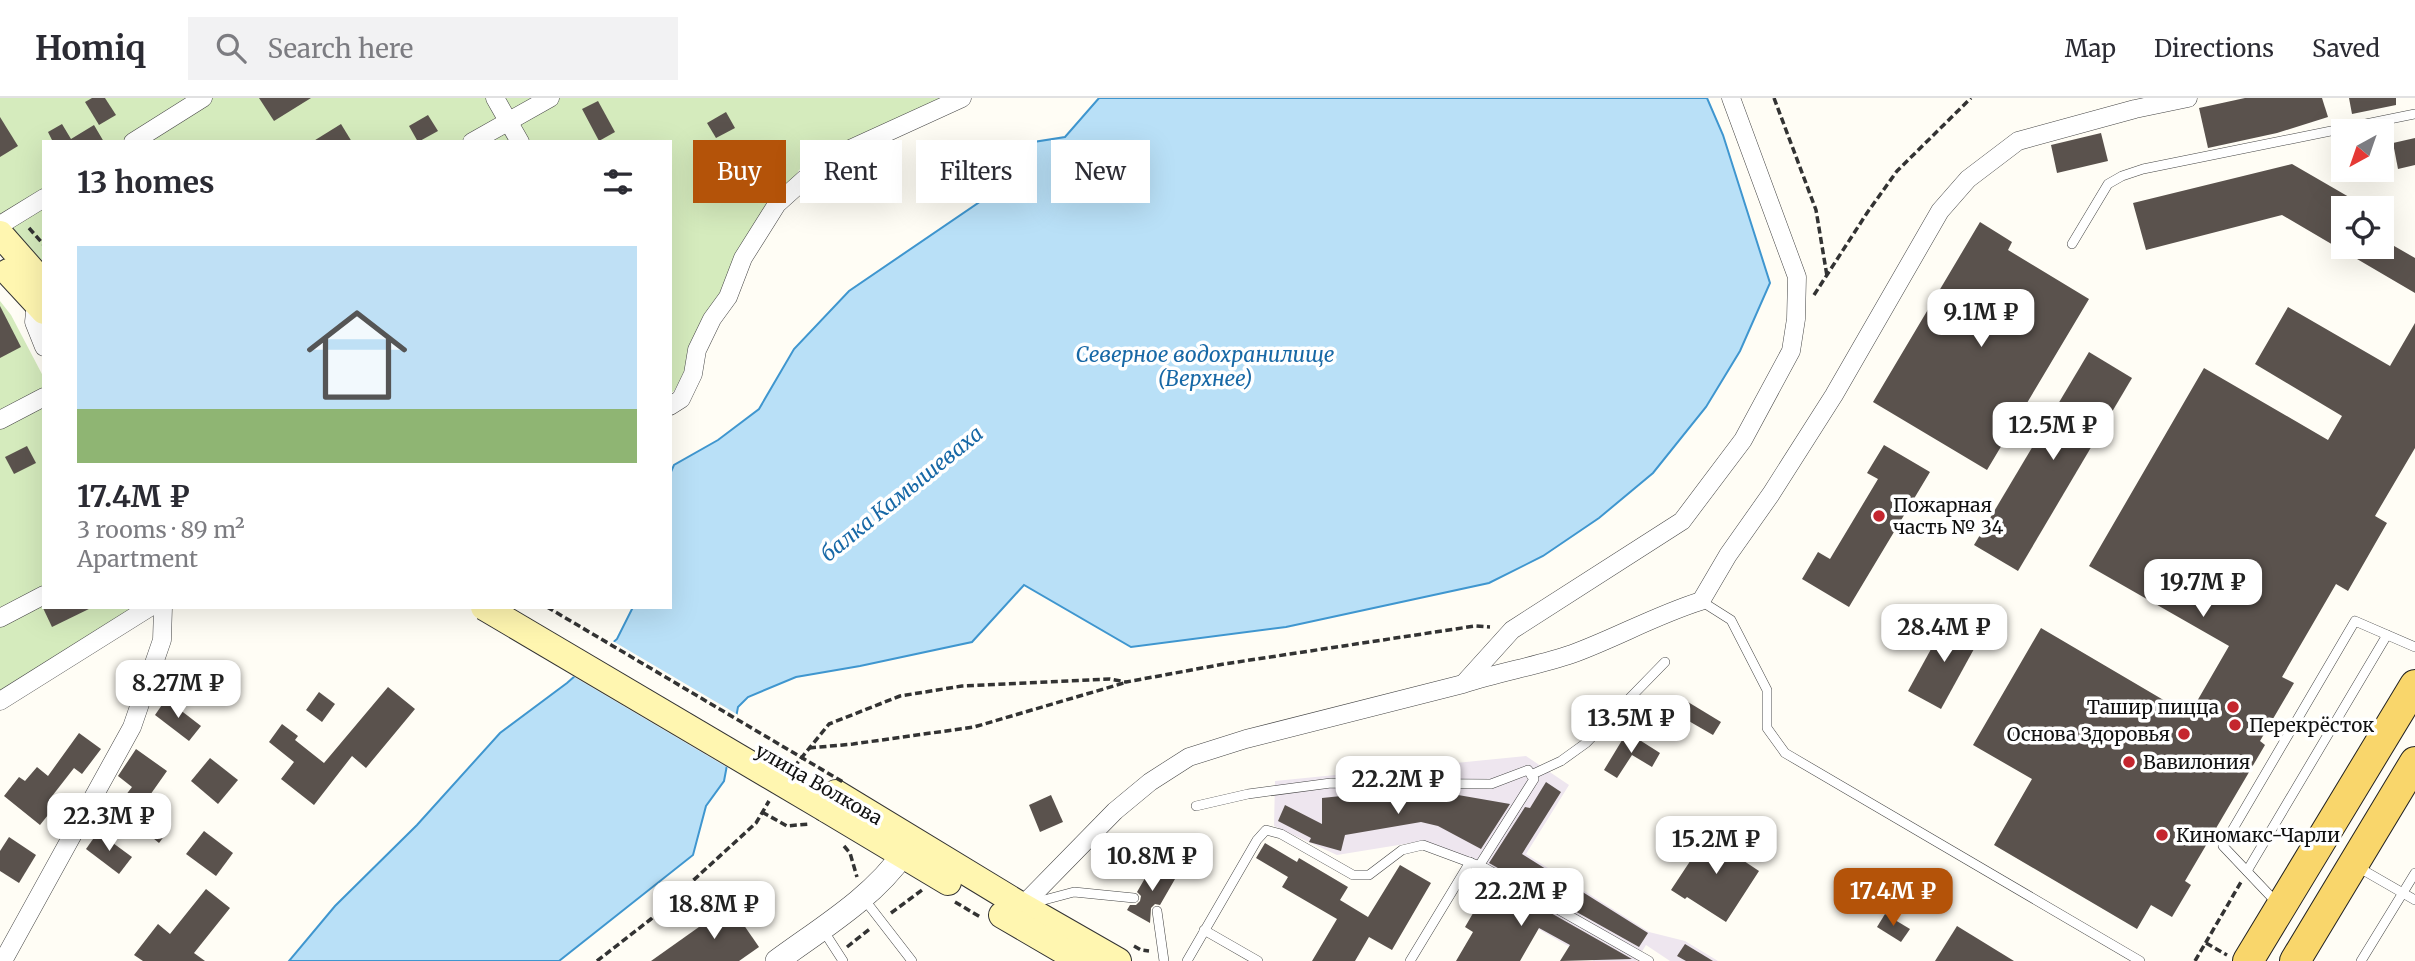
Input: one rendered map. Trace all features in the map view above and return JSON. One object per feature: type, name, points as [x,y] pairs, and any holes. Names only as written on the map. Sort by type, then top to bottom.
[{"type":"main road","points":[[0,234],[41,299]]},
{"type":"main road","points":[[0,262],[41,299]]},
{"type":"main road","name":"улица Волкова","points":[[488,609],[1118,961]]},
{"type":"main road","name":"улица Волкова","points":[[523,609],[829,802],[903,854],[1080,961]]},
{"type":"main road","points":[[2239,959],[2282,907],[2415,685]]},
{"type":"main road","points":[[2295,961],[2415,762]]},
{"type":"street","points":[[136,140],[203,98]]},
{"type":"street","points":[[495,98],[519,140]]},
{"type":"street","points":[[476,140],[550,98]]},
{"type":"street","points":[[675,402],[693,374],[697,350],[712,319],[728,297],[743,258],[777,204],[817,168],[846,151],[962,98]]},
{"type":"street","points":[[1463,684],[1512,630],[1682,521],[1743,440],[1791,351],[1796,319],[1797,277],[1731,98]]},
{"type":"street","points":[[1022,906],[1115,811],[1150,782],[1189,757],[1246,739],[1571,654],[1675,609],[1701,601],[1834,395],[1940,211],[1968,179],[2018,141],[2135,109],[2188,98]]},
{"type":"street","points":[[0,225],[42,199]]},
{"type":"street","points":[[41,299],[34,322],[42,342]]},
{"type":"street","points":[[0,420],[42,398]]},
{"type":"street","points":[[0,618],[42,596]]},
{"type":"street","points":[[0,701],[147,609]]},
{"type":"street","points":[[3,961],[132,727],[162,640],[163,609]]},
{"type":"street","points":[[777,961],[862,897],[891,872],[903,854]]},
{"type":"lane","points":[[2072,244],[2108,184],[2122,176],[2143,169],[2415,114]]},
{"type":"lane","points":[[1701,601],[1731,620],[1767,690],[1767,729],[1785,753],[2140,961]]},
{"type":"lane","points":[[2282,907],[2223,846],[2355,621],[2415,647]]},
{"type":"lane","points":[[2248,871],[2387,635]]},
{"type":"lane","points":[[1531,775],[1561,761],[1586,743],[1665,662]]},
{"type":"lane","points":[[1196,806],[1248,794],[1331,783],[1491,784],[1528,770],[1534,779],[1410,961]]},
{"type":"lane","points":[[1187,961],[1257,839],[1266,830],[1281,834],[1353,875],[1369,875],[1402,850],[1423,845],[1474,864],[1649,961]]},
{"type":"lane","points":[[2353,864],[2415,900]]},
{"type":"lane","points":[[2361,961],[2415,873]]},
{"type":"lane","points":[[1022,906],[1074,892],[1134,898]]},
{"type":"lane","points":[[862,897],[912,961]]},
{"type":"lane","points":[[1157,911],[1164,961]]},
{"type":"lane","points":[[821,928],[840,957]]},
{"type":"lane","points":[[1204,930],[1258,961]]},
{"type":"path","points":[[1774,98],[1816,210],[1827,278]]},
{"type":"path","points":[[1796,319],[1827,278],[1897,172],[1971,98]]},
{"type":"path","points":[[17,214],[42,243]]},
{"type":"path","points":[[550,609],[829,802],[787,826],[762,812]]},
{"type":"path","points":[[809,748],[974,727],[1126,682],[1475,625]]},
{"type":"path","points":[[792,770],[829,724],[900,696],[962,686],[1110,679],[1126,682]]},
{"type":"path","points":[[597,961],[650,919],[756,823],[776,792]]},
{"type":"path","points":[[836,838],[850,853],[862,897]]},
{"type":"path","points":[[2195,961],[2248,871]]},
{"type":"path","points":[[840,957],[880,921],[928,886]]},
{"type":"path","points":[[950,899],[983,918]]},
{"type":"path","points":[[2205,942],[2239,959]]},
{"type":"shaded area","points":[[1526,756],[1569,785],[1526,854],[1649,932],[1685,941],[1718,961],[1670,961],[1646,945],[1636,961],[1594,961],[1465,887],[1475,871],[1474,860],[1423,841],[1337,855],[1274,826],[1275,781]]},
{"type":"green space","points":[[0,98],[940,98],[858,140],[800,140],[800,169],[786,193],[786,140],[693,140],[693,203],[780,203],[672,392],[672,140],[42,140],[42,271],[0,227]]},
{"type":"green space","points":[[0,301],[11,315],[42,374],[42,609],[132,609],[0,693]]},
{"type":"water","name":"Северное водохранилище (Верхнее)","points":[[1099,98],[1707,98],[1723,135],[1770,283],[1740,351],[1706,407],[1653,473],[1599,518],[1543,556],[1489,583],[1286,627],[1131,647],[1024,585],[972,642],[796,677],[748,697],[738,707],[724,781],[706,806],[693,855],[559,961],[289,961],[335,906],[417,825],[500,733],[567,683],[617,639],[632,609],[672,609],[674,465],[718,440],[759,409],[794,349],[849,291],[978,203],[1037,203],[1037,141],[1065,137]]},
{"type":"pier","points":[[611,640],[740,716],[730,769],[571,675]]},
{"type":"building","points":[[92,98],[105,98],[116,115],[99,125],[85,102]]},
{"type":"building","points":[[259,98],[311,98],[274,121]]},
{"type":"building","points":[[2245,98],[2322,98],[2328,117],[2277,133],[2208,148],[2199,108]]},
{"type":"building","points":[[2349,98],[2396,98],[2396,105],[2352,114]]},
{"type":"building","points":[[598,101],[615,132],[598,140],[582,109]]},
{"type":"building","points":[[726,112],[735,128],[716,138],[707,123]]},
{"type":"building","points":[[428,115],[438,131],[417,140],[409,126]]},
{"type":"building","points":[[0,117],[18,146],[0,157]]},
{"type":"building","points":[[62,124],[71,139],[94,125],[103,140],[52,140],[48,132]]},
{"type":"building","points":[[341,124],[351,140],[315,140]]},
{"type":"building","points":[[2101,133],[2108,161],[2057,173],[2051,145]]},
{"type":"building","points":[[2415,138],[2415,165],[2398,169],[2394,143]]},
{"type":"building","points":[[2292,164],[2347,196],[2331,196],[2331,244],[2282,215],[2146,250],[2133,203]]},
{"type":"building","points":[[1980,222],[2012,242],[2008,250],[2089,299],[1987,470],[1873,402]]},
{"type":"building","points":[[2394,246],[2415,258],[2415,293],[2357,259],[2394,259]]},
{"type":"building","points":[[0,306],[21,347],[0,358]]},
{"type":"building","points":[[2288,307],[2390,366],[2415,323],[2415,448],[2375,516],[2387,523],[2348,591],[2336,584],[2282,677],[2294,683],[2260,741],[2265,745],[2185,881],[2191,885],[2172,917],[2151,905],[2137,929],[1994,845],[2032,779],[1973,745],[2041,628],[2189,715],[2229,646],[2089,566],[2204,368],[2328,440],[2342,416],[2255,364]]},
{"type":"building","points":[[2089,352],[2132,378],[2018,571],[1974,545]]},
{"type":"building","name":"Пожарная часть № 34","points":[[1884,445],[1930,472],[1849,607],[1802,579],[1818,552],[1830,559],[1878,479],[1867,473]]},
{"type":"building","points":[[27,446],[36,463],[14,474],[5,457]]},
{"type":"building","points":[[43,609],[89,609],[52,627]]},
{"type":"building","points":[[1947,620],[1980,638],[1941,709],[1908,691]]},
{"type":"building","points":[[388,687],[415,709],[366,768],[352,756],[314,805],[281,779],[294,762],[269,742],[282,724],[298,736],[295,740],[324,763]]},
{"type":"building","points":[[319,692],[335,704],[322,722],[306,710]]},
{"type":"building","points":[[166,699],[201,726],[189,741],[155,715]]},
{"type":"building","points":[[1688,702],[1721,722],[1713,735],[1680,716]]},
{"type":"building","points":[[1627,732],[1660,753],[1652,767],[1632,755],[1617,778],[1604,770]]},
{"type":"building","points":[[79,733],[101,749],[82,774],[74,768],[49,800],[56,805],[40,825],[4,796],[19,777],[25,781],[37,767],[48,776]]},
{"type":"building","points":[[136,749],[167,771],[131,822],[115,809],[132,787],[118,776]]},
{"type":"building","points":[[210,758],[238,780],[218,804],[191,781]]},
{"type":"building","points":[[1546,782],[1561,792],[1522,854],[1648,933],[1639,947],[1489,863],[1525,807],[1530,808]]},
{"type":"building","points":[[1399,790],[1435,791],[1510,804],[1481,849],[1438,826],[1421,822],[1345,835],[1341,851],[1309,842],[1311,838],[1278,821],[1285,805],[1322,824],[1322,798]]},
{"type":"building","points":[[1051,795],[1063,822],[1040,832],[1029,805]]},
{"type":"building","points":[[161,819],[171,827],[159,843],[148,834]]},
{"type":"building","points":[[1716,822],[1729,830],[1720,845],[1759,871],[1726,922],[1671,890]]},
{"type":"building","points":[[204,831],[233,853],[216,876],[186,854]]},
{"type":"building","points":[[98,832],[132,857],[119,874],[86,849]]},
{"type":"building","points":[[9,837],[36,855],[19,883],[0,871],[0,851]]},
{"type":"building","points":[[1265,843],[1297,862],[1299,858],[1348,887],[1340,900],[1368,917],[1400,865],[1431,883],[1392,950],[1369,937],[1355,961],[1312,961],[1337,919],[1282,887],[1288,877],[1256,858]]},
{"type":"building","points":[[1152,866],[1175,879],[1160,905],[1155,904],[1151,908],[1150,923],[1127,910],[1130,905],[1136,905],[1140,901],[1141,896],[1137,892]]},
{"type":"building","points":[[1475,872],[1632,959],[1560,961],[1570,945],[1539,928],[1520,961],[1456,961],[1473,932],[1465,927],[1483,896],[1467,887]]},
{"type":"building","points":[[206,889],[230,908],[194,953],[205,961],[143,961],[134,955],[158,924],[170,934]]},
{"type":"building","points":[[730,905],[759,947],[739,961],[651,961]]},
{"type":"building","points":[[1885,914],[1910,929],[1901,942],[1877,927]]},
{"type":"building","points":[[1957,926],[2014,961],[1935,961]]},
{"type":"building","points":[[1685,944],[1713,961],[1686,961],[1677,956]]},
{"type":"place","name":"Пожарная часть № 34","points":[[1879,516]]},
{"type":"place","name":"Ташир пицца","points":[[2233,707]]},
{"type":"place","name":"Перекрёсток","points":[[2235,725]]},
{"type":"place","name":"Основа Здоровья","points":[[2184,734]]},
{"type":"place","name":"Вавилония","points":[[2129,762]]},
{"type":"place","name":"Киномакс-Чарли","points":[[2162,835]]},
{"type":"water label","name":"балка Камышеваха","points":[[902,494]]}]
